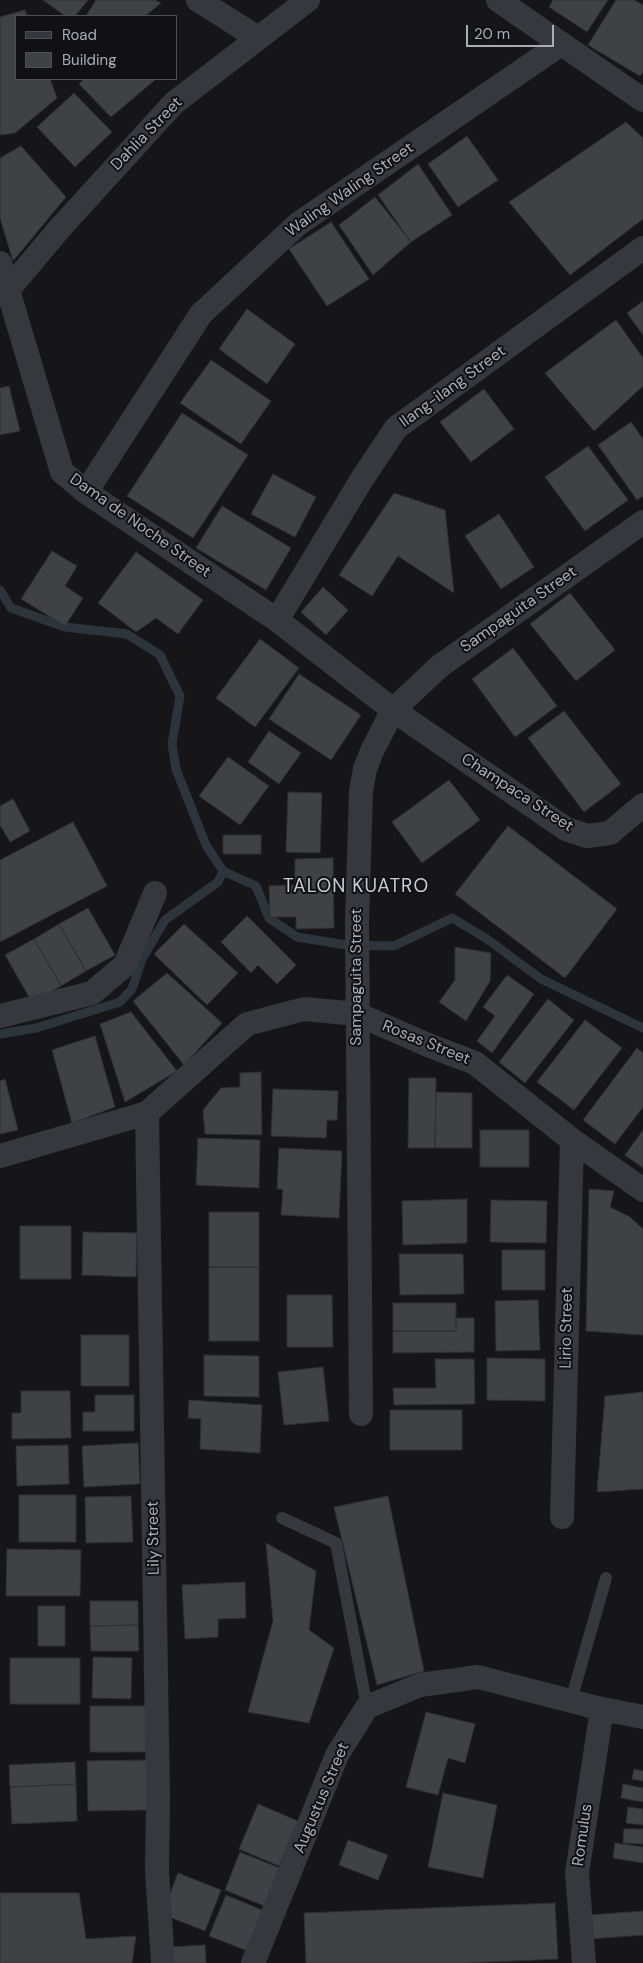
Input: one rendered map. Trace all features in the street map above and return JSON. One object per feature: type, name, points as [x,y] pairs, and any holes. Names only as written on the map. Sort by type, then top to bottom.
[{"type":"street","points":[[198,0],[258,38]]},
{"type":"street","name":"Dahlia Street","points":[[8,290],[60,228],[174,103],[308,0]]},
{"type":"street","points":[[498,0],[643,100]]},
{"type":"street","name":"Waling Waling Street","points":[[86,492],[201,314],[298,224],[562,44]]},
{"type":"street","name":"Ilang-ilang Street","points":[[277,620],[362,479],[396,428],[643,248]]},
{"type":"street","name":"Dama de Noche Street","points":[[0,263],[62,472],[86,492],[277,620],[394,710]]},
{"type":"street","name":"Sampaguita Street","points":[[361,1414],[356,922],[361,791],[365,769],[372,751],[394,710],[440,666],[643,522]]},
{"type":"street","name":"Champaca Street","points":[[394,710],[566,829],[586,836],[610,833],[643,805]]},
{"type":"street","points":[[0,1016],[92,993],[125,965],[155,893]]},
{"type":"street","name":"Rosas Street","points":[[0,1156],[147,1113],[247,1024],[304,1010],[356,1014],[475,1063],[572,1140],[643,1190]]},
{"type":"street","name":"Lily Street","points":[[147,1113],[158,1799],[157,1871],[163,1963]]},
{"type":"street","name":"Lirio Street","points":[[562,1517],[572,1140]]},
{"type":"street","points":[[367,1707],[420,1685],[478,1677],[602,1709],[643,1717]]},
{"type":"street","name":"Augustus Street","points":[[253,1963],[337,1755],[367,1707]]},
{"type":"street","name":"Romulus","points":[[584,1963],[577,1873],[602,1709]]},
{"type":"lane","points":[[282,1518],[336,1543],[367,1707]]},
{"type":"lane","points":[[571,1700],[606,1578]]},
{"type":"building","points":[[43,0],[88,0],[76,15],[64,15]]},
{"type":"building","points":[[96,0],[155,0],[161,3],[146,15],[87,15]]},
{"type":"building","points":[[553,0],[608,0],[587,32],[549,7]]},
{"type":"building","points":[[616,0],[634,0],[643,5],[643,72],[640,76],[588,45]]},
{"type":"building","points":[[25,10],[27,15],[15,15],[15,80],[50,80],[57,98],[15,133],[0,135],[0,17]]},
{"type":"building","points":[[83,80],[155,80],[111,117],[79,84]]},
{"type":"building","points":[[74,93],[112,132],[75,167],[37,127]]},
{"type":"building","points":[[626,122],[643,138],[643,219],[570,275],[509,202]]},
{"type":"building","points":[[467,136],[498,180],[458,207],[428,164]]},
{"type":"building","points":[[21,146],[66,197],[13,261],[0,218],[0,158]]},
{"type":"building","points":[[418,164],[452,215],[411,242],[378,195]]},
{"type":"building","points":[[375,197],[411,242],[373,275],[339,225]]},
{"type":"building","points":[[331,222],[369,279],[327,306],[289,249]]},
{"type":"building","points":[[643,301],[643,335],[627,313]]},
{"type":"building","points":[[247,309],[295,344],[267,384],[219,349]]},
{"type":"building","points":[[616,320],[643,358],[643,386],[594,431],[545,373]]},
{"type":"building","points":[[211,360],[271,401],[241,444],[180,403]]},
{"type":"building","points":[[9,386],[20,431],[0,435],[0,388]]},
{"type":"building","points":[[484,389],[514,429],[471,462],[440,422]]},
{"type":"building","points":[[182,413],[248,455],[193,538],[127,496]]},
{"type":"building","points":[[631,422],[643,439],[643,496],[637,500],[598,445]]},
{"type":"building","points":[[588,446],[628,500],[585,531],[545,477]]},
{"type":"building","points":[[273,474],[316,497],[295,537],[251,514]]},
{"type":"building","points":[[394,493],[445,510],[454,593],[398,556],[372,596],[339,575]]},
{"type":"building","points":[[222,506],[291,548],[266,590],[196,548]]},
{"type":"building","points":[[499,514],[534,567],[501,589],[465,536]]},
{"type":"building","points":[[52,551],[77,566],[65,586],[83,598],[65,626],[21,599]]},
{"type":"building","points":[[136,552],[203,600],[178,634],[156,618],[136,632],[98,603]]},
{"type":"building","points":[[323,587],[348,610],[326,635],[301,612]]},
{"type":"building","points":[[570,593],[615,650],[576,681],[530,624]]},
{"type":"building","points":[[260,639],[299,668],[255,727],[216,698]]},
{"type":"building","points":[[513,648],[557,706],[515,737],[472,679]]},
{"type":"building","points":[[299,674],[361,715],[331,760],[269,719]]},
{"type":"building","points":[[564,711],[621,784],[584,812],[528,738]]},
{"type":"building","points":[[269,731],[301,753],[279,784],[248,762]]},
{"type":"building","points":[[228,757],[269,786],[240,825],[199,796]]},
{"type":"building","points":[[449,780],[480,820],[422,863],[392,822]]},
{"type":"building","points":[[288,792],[322,793],[320,853],[286,852]]},
{"type":"building","points":[[13,799],[30,831],[10,842],[0,825],[0,806]]},
{"type":"building","points":[[73,822],[107,886],[0,942],[0,860]]},
{"type":"building","points":[[508,826],[617,909],[565,978],[455,894]]},
{"type":"building","points":[[223,835],[261,835],[261,854],[223,854]]},
{"type":"building","points":[[333,858],[334,928],[296,929],[296,917],[270,917],[269,886],[295,885],[295,859]]},
{"type":"building","points":[[88,908],[115,955],[86,971],[59,924]]},
{"type":"building","points":[[247,916],[296,965],[277,984],[258,965],[251,973],[221,942]]},
{"type":"building","points":[[59,924],[86,971],[61,986],[34,939]]},
{"type":"building","points":[[184,924],[238,973],[207,1005],[154,954]]},
{"type":"building","points":[[34,939],[61,986],[32,1002],[5,955]]},
{"type":"building","points":[[455,947],[491,953],[490,981],[466,1021],[439,1002],[455,980]]},
{"type":"building","points":[[167,973],[222,1023],[184,1065],[133,1001]]},
{"type":"building","points":[[507,975],[534,994],[492,1053],[477,1041],[495,1016],[483,1007]]},
{"type":"building","points":[[548,999],[574,1020],[525,1083],[499,1062]]},
{"type":"building","points":[[131,1012],[177,1071],[125,1102],[100,1024]]},
{"type":"building","points":[[585,1020],[622,1048],[574,1110],[537,1082]]},
{"type":"building","points":[[95,1036],[115,1107],[72,1123],[52,1050]]},
{"type":"building","points":[[637,1048],[643,1053],[643,1107],[615,1144],[583,1120]]},
{"type":"building","points":[[261,1072],[262,1135],[205,1134],[203,1110],[221,1088],[240,1087],[240,1073]]},
{"type":"building","points":[[409,1078],[436,1078],[435,1148],[408,1148]]},
{"type":"building","points":[[5,1079],[18,1130],[0,1134],[0,1081]]},
{"type":"building","points":[[273,1089],[338,1091],[337,1120],[327,1120],[326,1138],[271,1136]]},
{"type":"building","points":[[436,1092],[472,1093],[472,1148],[435,1148]]},
{"type":"building","points":[[480,1130],[529,1130],[529,1167],[480,1167]]},
{"type":"building","points":[[643,1130],[643,1168],[625,1155]]},
{"type":"building","points":[[198,1138],[260,1140],[259,1188],[196,1185]]},
{"type":"building","points":[[279,1148],[342,1151],[339,1218],[281,1215],[283,1189],[277,1189]]},
{"type":"building","points":[[589,1189],[614,1191],[610,1207],[630,1217],[643,1229],[643,1335],[586,1331]]},
{"type":"building","points":[[467,1199],[467,1243],[403,1245],[402,1201]]},
{"type":"building","points":[[491,1200],[547,1201],[546,1243],[490,1242]]},
{"type":"building","points":[[209,1212],[259,1212],[259,1267],[209,1267]]},
{"type":"building","points":[[20,1226],[71,1226],[71,1279],[20,1279]]},
{"type":"building","points":[[83,1232],[137,1233],[136,1277],[82,1275]]},
{"type":"building","points":[[502,1250],[545,1250],[545,1290],[502,1290]]},
{"type":"building","points":[[399,1254],[463,1254],[464,1294],[400,1295]]},
{"type":"building","points":[[209,1267],[259,1267],[259,1341],[209,1341]]},
{"type":"building","points":[[287,1295],[332,1295],[333,1347],[287,1347]]},
{"type":"building","points":[[538,1300],[540,1350],[496,1351],[495,1301]]},
{"type":"building","points":[[393,1303],[456,1303],[456,1331],[393,1331]]},
{"type":"building","points":[[456,1318],[474,1318],[474,1352],[393,1353],[393,1331],[456,1331]]},
{"type":"building","points":[[81,1335],[129,1335],[129,1386],[81,1386]]},
{"type":"building","points":[[204,1355],[259,1356],[259,1397],[204,1396]]},
{"type":"building","points":[[487,1358],[545,1359],[545,1401],[487,1400]]},
{"type":"building","points":[[435,1359],[474,1359],[475,1404],[394,1405],[393,1388],[436,1388]]},
{"type":"building","points":[[323,1367],[329,1421],[284,1425],[278,1372]]},
{"type":"building","points":[[21,1391],[70,1391],[71,1438],[12,1439],[12,1413],[21,1413]]},
{"type":"building","points":[[643,1392],[643,1489],[597,1492],[605,1396]]},
{"type":"building","points":[[95,1395],[134,1395],[134,1431],[83,1431],[83,1412],[95,1412]]},
{"type":"building","points":[[189,1400],[262,1405],[260,1453],[200,1449],[201,1419],[188,1418]]},
{"type":"building","points":[[390,1410],[462,1410],[462,1450],[390,1450]]},
{"type":"building","points":[[138,1443],[140,1484],[84,1487],[82,1446]]},
{"type":"building","points":[[68,1445],[69,1484],[17,1486],[16,1446]]},
{"type":"building","points":[[19,1495],[76,1495],[76,1542],[19,1542]]},
{"type":"building","points":[[131,1496],[133,1542],[86,1543],[85,1497]]},
{"type":"building","points":[[388,1496],[424,1671],[377,1685],[334,1507]]},
{"type":"building","points":[[266,1543],[316,1571],[309,1630],[334,1648],[309,1723],[248,1712],[273,1621]]},
{"type":"building","points":[[7,1549],[81,1550],[80,1596],[6,1596]]},
{"type":"building","points":[[245,1582],[246,1618],[218,1619],[218,1637],[185,1639],[182,1585]]},
{"type":"building","points":[[90,1601],[138,1601],[138,1625],[90,1626]]},
{"type":"building","points":[[38,1606],[65,1606],[65,1646],[38,1646]]},
{"type":"building","points":[[138,1625],[139,1651],[91,1651],[90,1626]]},
{"type":"building","points":[[93,1657],[132,1658],[131,1699],[92,1698]]},
{"type":"building","points":[[10,1658],[80,1658],[80,1704],[10,1704]]},
{"type":"building","points":[[90,1706],[147,1706],[147,1752],[90,1752]]},
{"type":"building","points":[[426,1712],[475,1724],[465,1763],[448,1758],[438,1795],[406,1787]]},
{"type":"building","points":[[147,1760],[148,1810],[88,1811],[87,1761]]},
{"type":"building","points":[[75,1762],[76,1784],[10,1787],[9,1765]]},
{"type":"building","points":[[634,1769],[643,1771],[643,1781],[632,1779]]},
{"type":"building","points":[[76,1784],[77,1821],[12,1824],[10,1787]]},
{"type":"building","points":[[623,1784],[643,1788],[643,1802],[621,1798]]},
{"type":"building","points":[[443,1793],[497,1805],[483,1878],[428,1867]]},
{"type":"building","points":[[258,1804],[298,1821],[279,1866],[239,1849]]},
{"type":"building","points":[[628,1807],[643,1809],[643,1825],[626,1823]]},
{"type":"building","points":[[624,1829],[643,1829],[643,1844],[623,1843]]},
{"type":"building","points":[[348,1840],[388,1855],[378,1880],[339,1865]]},
{"type":"building","points":[[615,1843],[643,1847],[643,1863],[613,1858]]},
{"type":"building","points":[[240,1852],[282,1869],[267,1907],[225,1890]]},
{"type":"building","points":[[178,1873],[221,1890],[205,1931],[162,1914]]},
{"type":"building","points":[[0,1893],[79,1893],[86,1939],[136,1936],[132,1963],[0,1963]]},
{"type":"building","points":[[226,1895],[269,1913],[253,1953],[209,1936]]},
{"type":"building","points":[[555,1903],[558,1959],[466,1963],[306,1963],[304,1913]]},
{"type":"building","points":[[643,1911],[643,1935],[590,1939],[588,1915]]},
{"type":"building","points":[[205,1945],[206,1963],[171,1963],[170,1947]]},
{"type":"waterway","points":[[0,590],[11,608],[65,627],[127,634],[160,655],[180,696],[172,744],[176,769],[206,845],[223,871],[256,886],[269,918],[297,937],[347,945],[394,946],[452,918],[487,939],[541,979],[643,1028]]},
{"type":"waterway","points":[[0,1034],[36,1028],[120,1002],[132,989],[142,959],[165,920],[218,882],[223,871]]},
{"type":"district","name":"TALON KUATRO","points":[[356,887]]}]
